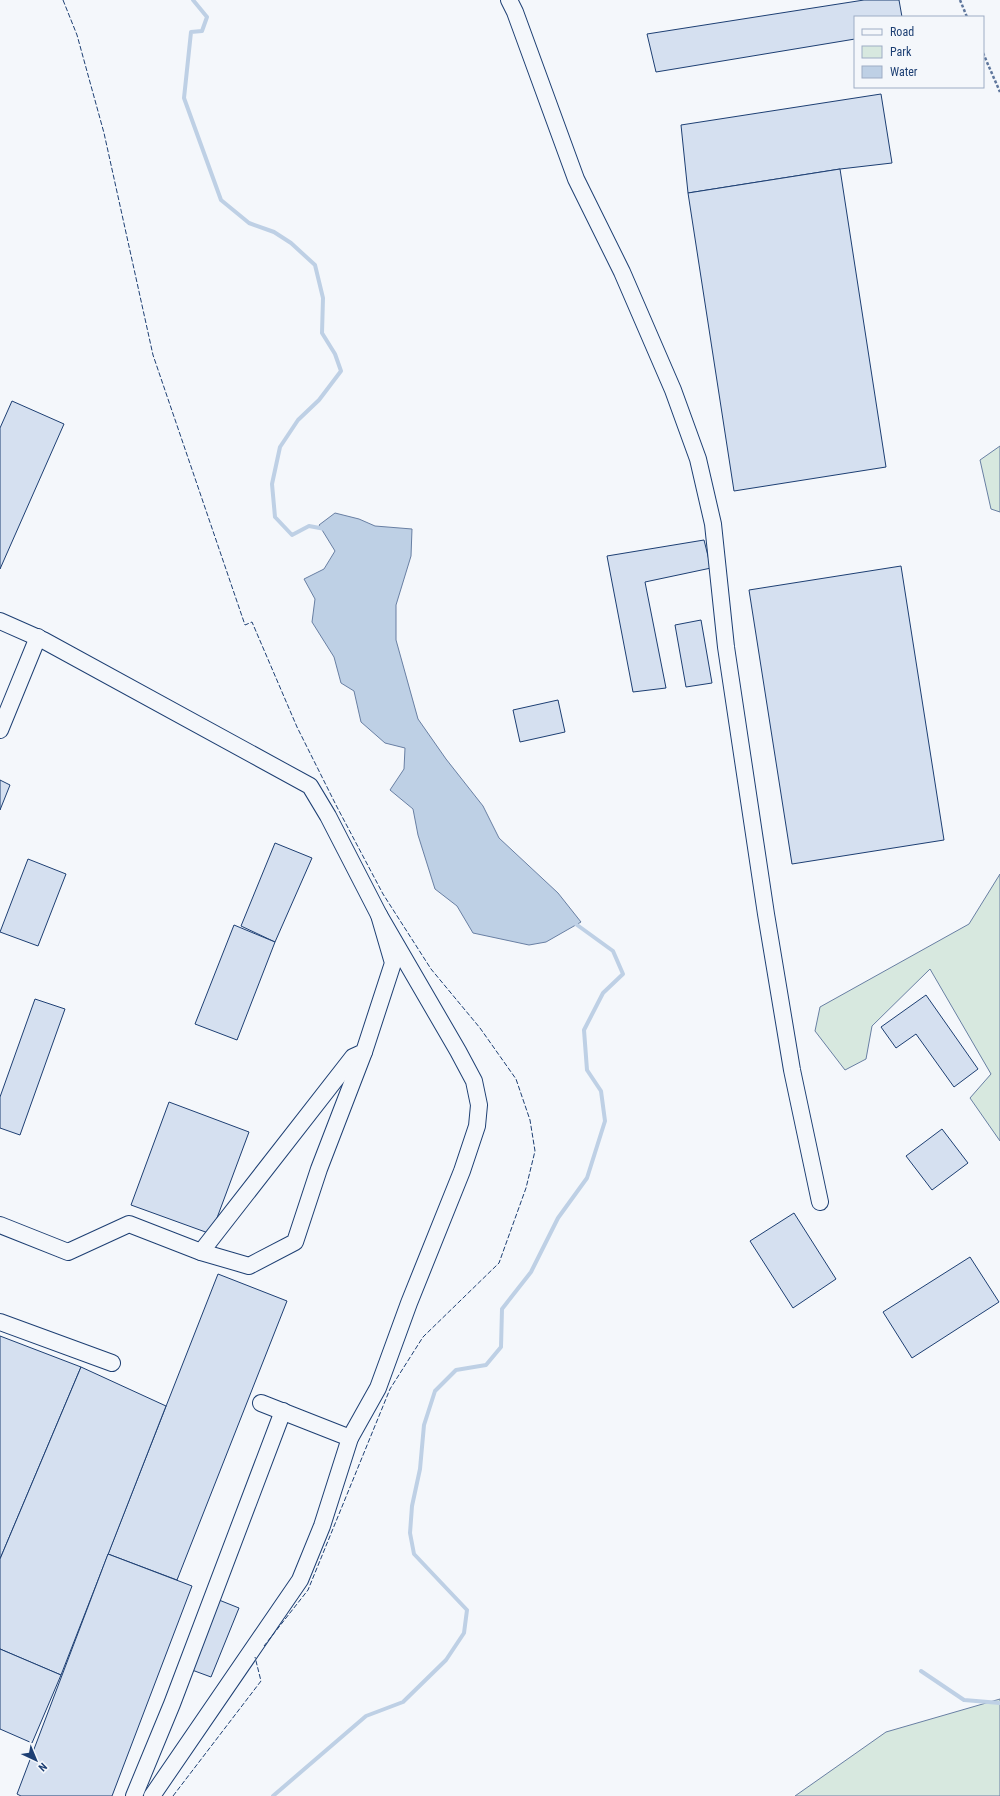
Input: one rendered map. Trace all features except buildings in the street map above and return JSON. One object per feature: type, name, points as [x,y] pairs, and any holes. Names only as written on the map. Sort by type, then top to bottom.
[{"type":"lane","points":[[509,0],[515,12],[576,179],[622,272],[673,390],[698,459],[713,524],[726,647],[771,946],[792,1070],[820,1202]]},
{"type":"lane","points":[[0,621],[38,637],[310,786],[328,816],[379,915],[458,1050],[474,1081],[479,1105],[477,1126],[462,1171],[409,1303],[378,1388],[350,1438],[322,1526],[300,1580],[152,1796]]},
{"type":"lane","points":[[0,730],[38,637]]},
{"type":"lane","points":[[0,1225],[68,1252],[129,1224],[202,1252],[249,1266],[295,1242],[319,1169],[364,1052],[393,963],[379,915]]},
{"type":"lane","points":[[202,1252],[353,1057],[364,1052]]},
{"type":"lane","points":[[0,1322],[112,1363]]},
{"type":"lane","points":[[261,1402],[350,1438]]},
{"type":"lane","points":[[134,1796],[172,1704],[283,1411]]},
{"type":"path","points":[[960,0],[967,16]]},
{"type":"path","points":[[984,55],[1000,92]]},
{"type":"green space","points":[[1000,446],[1000,512],[991,509],[980,460]]},
{"type":"green space","points":[[1000,874],[1000,1141],[970,1098],[991,1074],[930,969],[872,1026],[866,1059],[845,1070],[815,1031],[820,1007],[969,924]]},
{"type":"green space","points":[[1000,1699],[1000,1796],[795,1796],[886,1732]]},
{"type":"water","points":[[335,513],[359,519],[375,526],[412,529],[411,556],[396,605],[396,640],[418,719],[446,759],[483,806],[499,838],[558,893],[581,922],[546,942],[529,945],[473,933],[457,906],[435,889],[418,835],[413,809],[390,790],[404,769],[405,748],[385,743],[361,722],[354,691],[341,683],[334,657],[312,622],[315,599],[304,579],[324,569],[335,551],[319,525]]},
{"type":"waterway","points":[[193,0],[207,17],[202,31],[191,32],[184,98],[221,200],[249,223],[274,232],[291,243],[315,265],[323,298],[322,333],[335,354],[341,371],[319,400],[298,420],[280,447],[272,484],[275,517],[292,535],[309,526],[325,529]]},
{"type":"waterway","points":[[273,1796],[366,1716],[403,1702],[446,1660],[464,1633],[467,1610],[414,1554],[410,1533],[412,1506],[420,1469],[424,1425],[435,1391],[456,1370],[486,1365],[501,1347],[502,1309],[531,1272],[558,1218],[587,1178],[605,1121],[601,1091],[587,1070],[584,1030],[603,993],[623,974],[613,951],[573,922]]},
{"type":"waterway","points":[[921,1671],[964,1700],[1000,1703]]},
{"type":"fence","points":[[63,0],[77,35],[104,133],[153,355],[245,625],[252,622],[297,727],[383,894],[431,969],[480,1028],[516,1079],[530,1120],[535,1151],[526,1188],[499,1263],[423,1337],[390,1389],[308,1590],[264,1646]]},
{"type":"fence","points":[[173,1796],[261,1681],[255,1657]]}]
